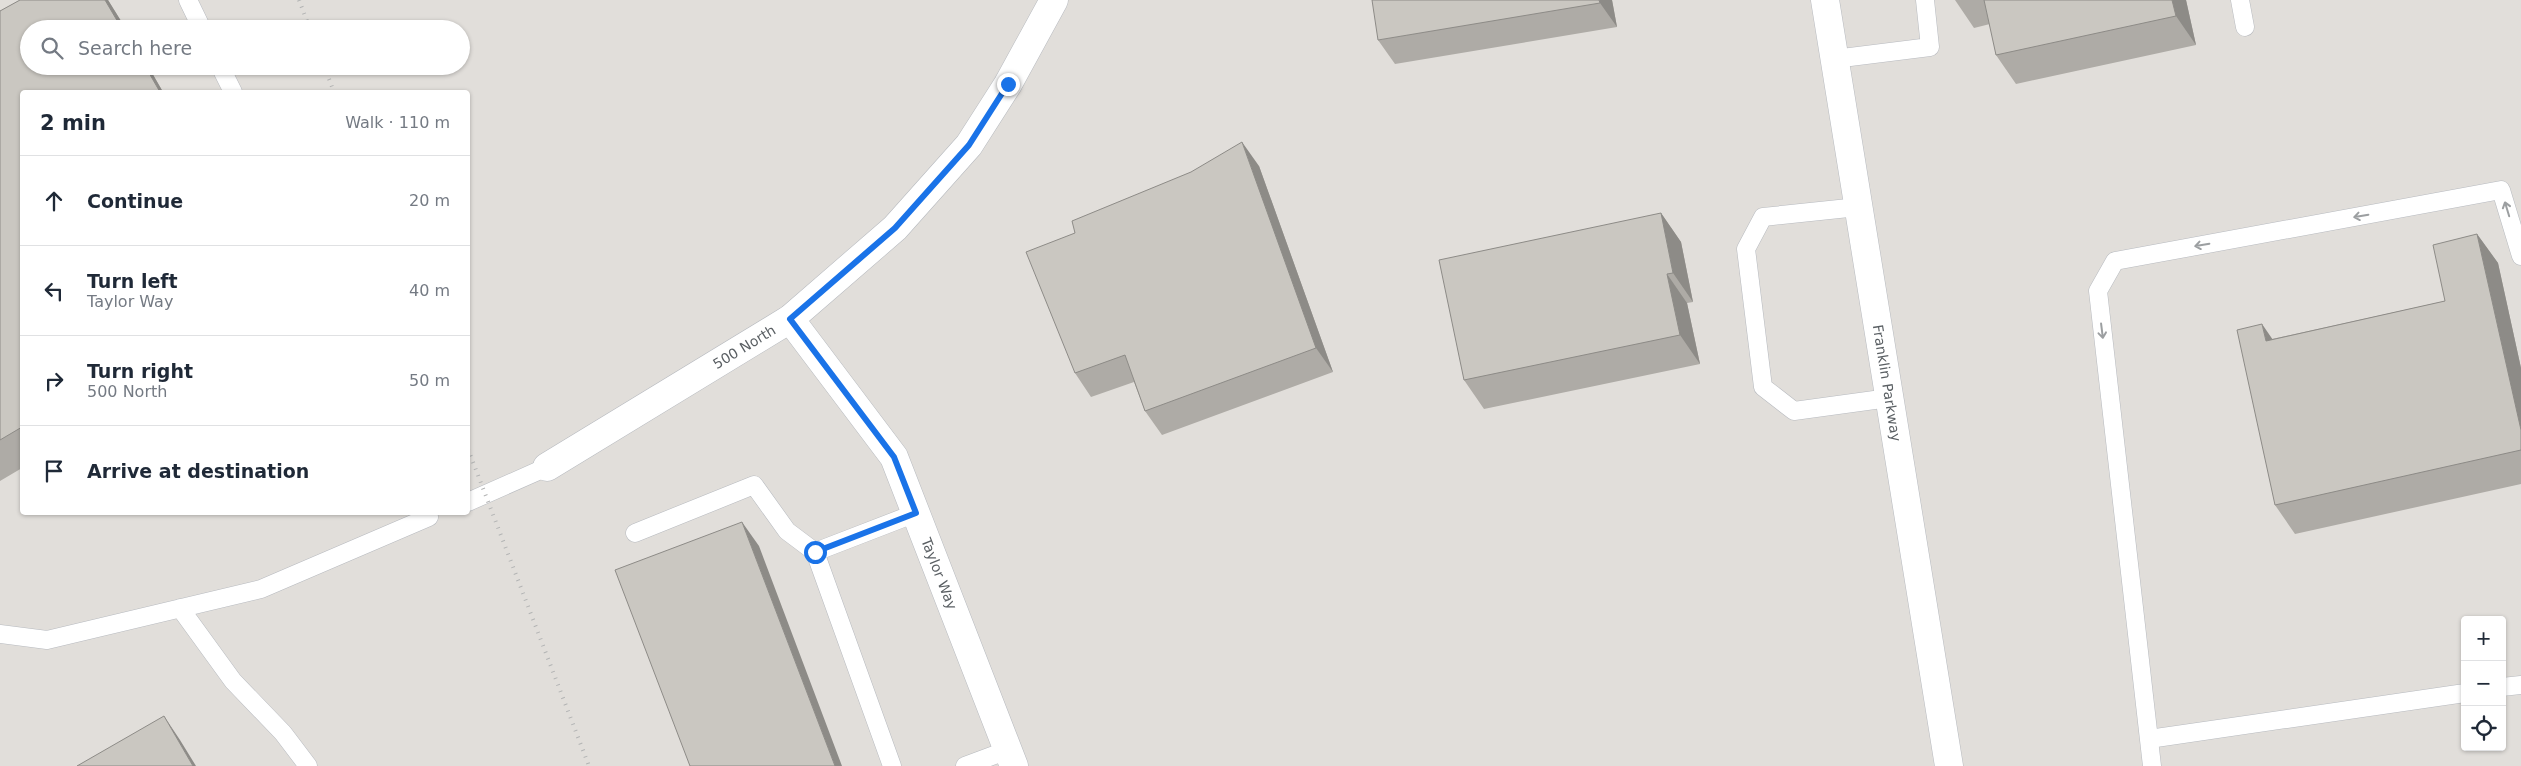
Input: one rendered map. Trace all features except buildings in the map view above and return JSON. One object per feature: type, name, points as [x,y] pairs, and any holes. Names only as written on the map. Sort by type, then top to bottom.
[{"type":"street","name":"500 North","points":[[547,467],[790,319],[895,228],[969,145],[1008,84],[1054,0]]},
{"type":"street","name":"Franklin Parkway","points":[[1825,0],[1949,766]]},
{"type":"street","name":"Taylor Way","points":[[790,319],[894,457],[1011,758]]},
{"type":"lane","points":[[188,0],[198,20]]},
{"type":"lane","points":[[1834,59],[1930,47],[1925,0]]},
{"type":"lane","points":[[2240,0],[2245,27]]},
{"type":"lane","points":[[224,75],[232,90]]},
{"type":"lane","points":[[2152,766],[2098,291],[2115,261],[2501,190],[2521,256]]},
{"type":"lane","points":[[1858,206],[1763,217],[1750,241],[1746,249],[1763,387],[1794,411],[1889,398]]},
{"type":"lane","points":[[470,501],[547,467]]},
{"type":"lane","points":[[635,533],[754,485],[787,531],[815,552],[892,766]]},
{"type":"lane","points":[[815,552],[916,513]]},
{"type":"lane","points":[[0,634],[47,640],[261,589],[430,515]]},
{"type":"lane","points":[[180,608],[233,681],[284,734],[308,766]]},
{"type":"lane","points":[[2506,687],[2521,685]]},
{"type":"lane","points":[[2149,739],[2461,694]]},
{"type":"lane","points":[[965,766],[1011,758]]},
{"type":"shaded area","points":[[0,0],[2521,0],[2521,766],[0,766]]},
{"type":"railway","points":[[299,0],[307,20]]},
{"type":"railway","points":[[327,75],[333,90]]},
{"type":"railway","points":[[470,454],[589,766]]},
{"type":"route","points":[[815,552],[916,513],[894,457],[790,319],[895,228],[969,145],[1008,84]]}]
